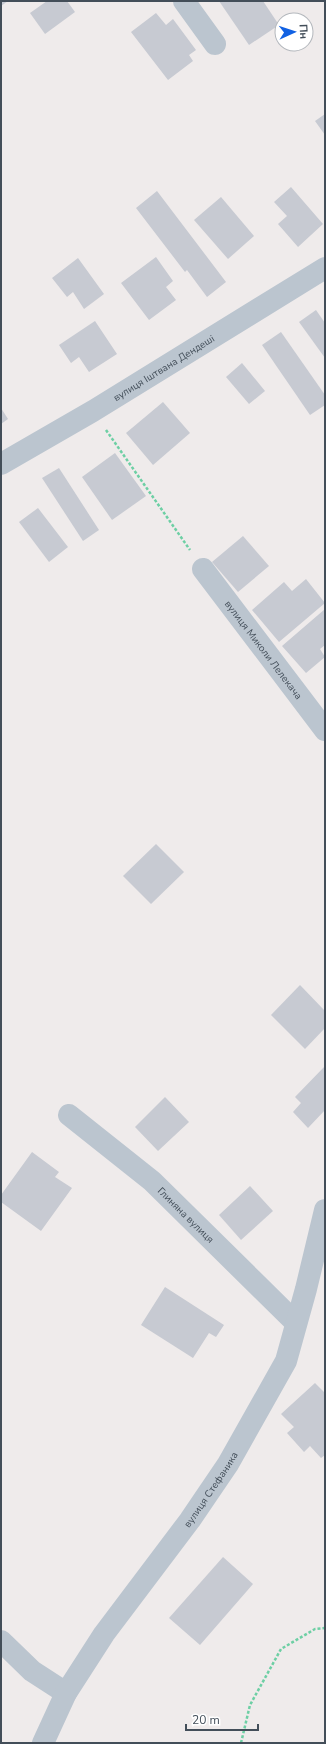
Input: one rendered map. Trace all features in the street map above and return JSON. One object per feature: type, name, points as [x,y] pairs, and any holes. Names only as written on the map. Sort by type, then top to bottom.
[{"type":"street","points":[[184,1],[215,44]]},
{"type":"street","name":"вулиця Іштвана Дендеші","points":[[1,464],[94,411],[325,268]]},
{"type":"street","name":"вулиця Миколи Лелекача","points":[[203,569],[325,730]]},
{"type":"street","name":"Глиняна вулиця","points":[[69,1115],[152,1181],[296,1323]]},
{"type":"street","name":"вулиця Стефаника","points":[[43,1743],[66,1693],[104,1634],[190,1520],[228,1464],[286,1360],[325,1210]]},
{"type":"street","points":[[1,1641],[32,1671],[66,1693]]},
{"type":"path","points":[[94,411],[203,569]]},
{"type":"path","points":[[241,1743],[250,1705],[281,1649],[315,1629],[325,1628]]},
{"type":"building","points":[[1,1],[8,1],[1,6]]},
{"type":"building","points":[[47,1],[67,1],[75,12],[45,34],[30,13]]},
{"type":"building","points":[[219,1],[263,1],[274,18],[274,28],[249,45]]},
{"type":"building","points":[[156,13],[166,25],[173,19],[196,50],[189,55],[193,61],[168,80],[131,32]]},
{"type":"building","points":[[325,114],[325,135],[315,121]]},
{"type":"building","points":[[291,187],[323,224],[298,247],[278,224],[287,216],[274,202]]},
{"type":"building","points":[[157,191],[226,282],[207,297],[187,270],[185,272],[136,208]]},
{"type":"building","points":[[221,197],[254,236],[228,259],[194,220]]},
{"type":"building","points":[[156,257],[173,281],[166,287],[176,300],[149,320],[121,283]]},
{"type":"building","points":[[78,258],[104,294],[84,309],[73,292],[67,297],[52,278]]},
{"type":"building","points":[[316,310],[325,323],[325,358],[299,322]]},
{"type":"building","points":[[95,321],[117,354],[89,372],[79,357],[71,363],[59,345]]},
{"type":"building","points":[[281,332],[325,395],[325,405],[310,415],[262,345]]},
{"type":"building","points":[[242,363],[265,391],[249,404],[226,377]]},
{"type":"building","points":[[163,402],[190,433],[153,465],[126,433]]},
{"type":"building","points":[[1,408],[8,419],[1,424]]},
{"type":"building","points":[[115,453],[146,496],[112,520],[82,477]]},
{"type":"building","points":[[59,468],[99,530],[83,541],[42,478]]},
{"type":"building","points":[[38,508],[68,547],[49,562],[19,522]]},
{"type":"building","points":[[243,536],[269,566],[238,592],[212,562]]},
{"type":"building","points":[[306,579],[325,603],[279,642],[252,610],[284,582],[292,591]]},
{"type":"building","points":[[325,609],[325,645],[320,649],[325,657],[306,673],[282,646]]},
{"type":"building","points":[[156,844],[184,872],[151,904],[123,876]]},
{"type":"building","points":[[300,985],[325,1011],[325,1028],[305,1049],[271,1015]]},
{"type":"building","points":[[325,1066],[325,1110],[308,1128],[293,1112],[301,1103],[295,1097]]},
{"type":"building","points":[[165,1097],[189,1122],[158,1151],[135,1127]]},
{"type":"building","points":[[32,1152],[59,1172],[55,1177],[72,1188],[41,1231],[1,1202],[1,1195]]},
{"type":"building","points":[[250,1186],[273,1211],[241,1240],[219,1215]]},
{"type":"building","points":[[165,1287],[224,1325],[216,1337],[209,1333],[193,1358],[141,1325]]},
{"type":"building","points":[[315,1383],[325,1393],[325,1455],[321,1458],[310,1446],[304,1452],[287,1433],[294,1427],[281,1414]]},
{"type":"building","points":[[223,1557],[253,1584],[200,1645],[169,1618]]}]
